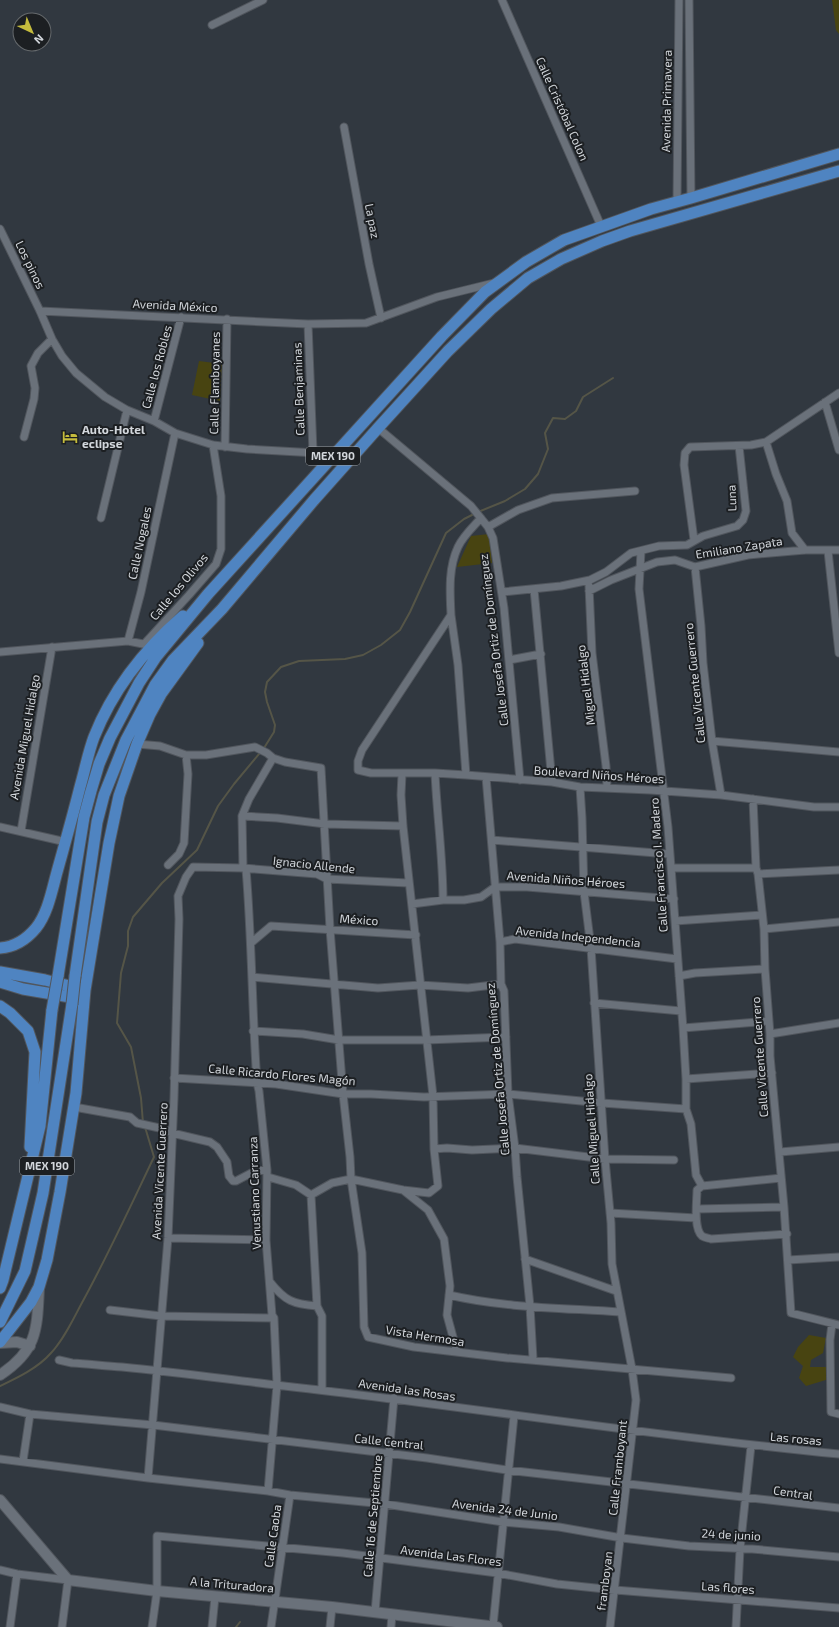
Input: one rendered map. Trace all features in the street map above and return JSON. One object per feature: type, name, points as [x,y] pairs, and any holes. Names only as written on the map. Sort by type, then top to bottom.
[{"type":"main road","name":"MEX 190","points":[[0,1288],[40,1126],[52,1010],[84,817],[99,764],[124,711],[156,656],[208,594],[334,454],[485,292],[526,262],[564,240],[651,209],[839,154]]},
{"type":"main road","name":"MEX 190","points":[[0,1322],[25,1271],[44,1193],[97,822],[114,770],[126,740],[155,685],[173,660],[222,609],[314,500],[448,351],[491,309],[528,278],[561,259],[602,241],[630,231],[839,171]]},
{"type":"main road","points":[[0,948],[17,944],[26,938],[36,928],[44,915],[66,842],[87,762],[97,731],[114,695],[149,645],[208,594]]},
{"type":"main road","points":[[0,1342],[31,1302],[39,1287],[47,1260],[76,1093],[84,995],[113,821],[119,796],[137,744],[161,694],[222,609]]},
{"type":"main road","points":[[0,972],[45,980],[84,995]]},
{"type":"main road","points":[[0,982],[23,989],[84,995]]},
{"type":"main road","points":[[0,1006],[28,1030],[35,1052],[29,1170]]},
{"type":"street","points":[[212,25],[263,0]]},
{"type":"street","name":"Calle Cristóbal Colon","points":[[502,0],[601,226]]},
{"type":"street","name":"Avenida Primavera","points":[[677,202],[679,0]]},
{"type":"street","name":"Avenida Primavera","points":[[689,0],[691,198]]},
{"type":"street","name":"La paz","points":[[344,127],[369,264],[381,318]]},
{"type":"street","name":"Los pinos","points":[[0,229],[52,339],[62,356],[76,373],[93,389],[126,410],[154,421],[175,433],[213,445],[334,454]]},
{"type":"street","name":"Avenida México","points":[[40,311],[308,324],[366,323],[437,297],[499,282]]},
{"type":"street","name":"Calle los Robles","points":[[154,421],[181,317]]},
{"type":"street","name":"Calle Flamboyanes","points":[[225,447],[227,319]]},
{"type":"street","name":"Calle Benjaminas","points":[[308,324],[313,452]]},
{"type":"street","points":[[24,437],[34,399],[35,388],[31,366],[38,353],[52,339]]},
{"type":"street","points":[[694,540],[684,465],[685,453],[690,447],[751,446],[766,442],[839,393]]},
{"type":"street","points":[[825,402],[839,450]]},
{"type":"street","points":[[101,518],[126,410]]},
{"type":"street","name":"Calle Josefa Ortiz de Domínguez","points":[[378,428],[471,506],[488,527],[493,538],[502,592],[520,780]]},
{"type":"street","name":"Calle Nogales","points":[[128,641],[175,433]]},
{"type":"street","points":[[766,442],[787,502],[792,533],[805,550]]},
{"type":"street","name":"Calle los Olivos","points":[[149,645],[216,564],[221,549],[221,496],[213,445]]},
{"type":"street","name":"Luna","points":[[502,592],[561,586],[590,580],[606,572],[630,553],[659,546],[687,545],[703,536],[736,526],[743,520],[746,511],[739,446]]},
{"type":"street","points":[[488,527],[518,510],[552,498],[635,491]]},
{"type":"street","points":[[466,775],[458,671],[451,615],[450,584],[458,547],[479,516]]},
{"type":"street","name":"Calle Francisco I. Madero","points":[[641,550],[639,588],[664,791],[674,899],[686,1079],[686,1109]]},
{"type":"street","name":"Emiliano Zapata","points":[[589,591],[657,562],[675,560],[695,568],[748,556],[805,550],[839,550]]},
{"type":"street","points":[[828,551],[839,654]]},
{"type":"street","name":"Calle Vicente Guerrero","points":[[695,568],[703,663],[712,741],[721,796]]},
{"type":"street","name":"Miguel Hidalgo","points":[[590,580],[589,591],[592,653],[606,766],[607,787]]},
{"type":"street","points":[[534,589],[552,782]]},
{"type":"street","name":"Boulevard Niños Héroes","points":[[451,615],[362,750],[358,761],[358,770],[371,773],[435,773],[466,775],[552,782],[580,787],[607,787],[664,791],[753,799],[814,807],[839,807]]},
{"type":"street","points":[[0,652],[128,641],[149,645]]},
{"type":"street","name":"Avenida Miguel Hidalgo","points":[[21,830],[52,647]]},
{"type":"street","points":[[509,660],[541,654]]},
{"type":"street","points":[[712,741],[839,752]]},
{"type":"street","points":[[137,744],[160,746],[186,755],[206,755],[255,747],[274,758],[286,762],[321,768],[330,929],[342,1094],[350,1157],[351,1179]]},
{"type":"street","points":[[168,864],[180,854],[184,843],[188,774],[186,755]]},
{"type":"street","points":[[274,758],[249,799],[242,816],[277,818],[325,824],[403,826]]},
{"type":"street","points":[[435,773],[444,900]]},
{"type":"street","points":[[311,1195],[332,1183],[351,1179],[403,1190],[430,1193],[438,1186],[434,1149],[433,1096],[420,985],[416,935],[408,883],[403,826],[401,795],[402,774]]},
{"type":"street","name":"Calle Josefa Ortiz de Domínguez","points":[[486,777],[500,942],[501,984],[504,992],[508,1094],[516,1148],[517,1177],[530,1306],[533,1359]]},
{"type":"street","name":"Calle Miguel Hidalgo","points":[[580,787],[584,847],[584,892],[591,948],[610,1212],[612,1264],[632,1369]]},
{"type":"street","name":"Calle Vicente Guerrero","points":[[753,799],[757,871],[764,929],[770,1056],[776,1105],[776,1132],[780,1152],[791,1313],[836,1325]]},
{"type":"street","name":"Venustiano Carranza","points":[[242,816],[251,943],[253,1030],[257,1083],[268,1178],[266,1240],[272,1315],[274,1318],[277,1385],[268,1491]]},
{"type":"street","points":[[0,827],[21,830],[66,842]]},
{"type":"street","points":[[492,840],[669,854]]},
{"type":"street","name":"Ignacio Allende","points":[[193,867],[317,874],[327,879],[408,883]]},
{"type":"street","name":"Avenida Vicente Guerrero","points":[[148,1478],[168,1238],[179,919],[178,896],[186,877],[193,867]]},
{"type":"street","points":[[670,868],[757,871],[839,870]]},
{"type":"street","name":"Avenida Niños Héroes","points":[[412,904],[444,900],[464,900],[481,897],[495,887],[527,887],[674,899]]},
{"type":"street","points":[[675,921],[762,916]]},
{"type":"street","points":[[764,929],[839,922]]},
{"type":"street","name":"México","points":[[251,943],[271,926],[416,935]]},
{"type":"street","name":"Avenida Independencia","points":[[500,942],[515,939],[677,959]]},
{"type":"street","points":[[679,976],[695,973],[765,969]]},
{"type":"street","points":[[252,977],[378,988],[420,985],[468,988],[501,984]]},
{"type":"street","points":[[594,1003],[681,1011]]},
{"type":"street","points":[[683,1028],[769,1021]]},
{"type":"street","points":[[770,1034],[839,1024]]},
{"type":"street","points":[[253,1030],[303,1034],[339,1040],[426,1040],[506,1037]]},
{"type":"street","points":[[686,1079],[772,1073]]},
{"type":"street","name":"Calle Ricardo Flores Magón","points":[[174,1078],[276,1084],[342,1094],[433,1096],[508,1094],[686,1109]]},
{"type":"street","points":[[74,1107],[130,1117],[137,1123],[210,1142],[217,1147],[227,1162],[229,1176],[232,1181],[256,1171],[267,1170]]},
{"type":"street","points":[[686,1109],[691,1124],[696,1175],[699,1188],[696,1218],[700,1233],[703,1237],[711,1239],[786,1234]]},
{"type":"street","points":[[780,1152],[839,1147]]},
{"type":"street","points":[[434,1149],[447,1148],[472,1150],[516,1148],[605,1159],[674,1160]]},
{"type":"street","points":[[268,1178],[296,1185],[311,1195]]},
{"type":"street","points":[[699,1188],[781,1178]]},
{"type":"street","name":"Vista Hermosa","points":[[351,1179],[362,1253],[364,1327],[368,1337],[414,1347],[632,1369]]},
{"type":"street","points":[[403,1190],[428,1210],[444,1239],[450,1286],[447,1315],[457,1352]]},
{"type":"street","points":[[311,1195],[317,1306],[322,1316],[322,1390]]},
{"type":"street","points":[[697,1209],[784,1207]]},
{"type":"street","points":[[610,1212],[696,1218]]},
{"type":"street","points":[[168,1238],[266,1240]]},
{"type":"street","points":[[788,1260],[839,1257]]},
{"type":"street","points":[[525,1259],[616,1291]]},
{"type":"street","points":[[270,1282],[285,1298],[298,1304],[317,1306]]},
{"type":"street","points":[[0,1375],[19,1361],[30,1346],[36,1326],[39,1287]]},
{"type":"street","points":[[449,1296],[468,1300],[530,1306],[620,1312]]},
{"type":"street","points":[[272,1307],[285,1298]]},
{"type":"street","points":[[110,1310],[161,1316],[274,1318]]},
{"type":"street","points":[[836,1325],[830,1340],[831,1412],[839,1414]]},
{"type":"street","points":[[0,1342],[17,1342],[30,1346]]},
{"type":"street","name":"Avenida las Rosas","points":[[59,1360],[72,1363],[157,1370],[394,1398],[514,1416],[751,1446]]},
{"type":"street","points":[[632,1369],[731,1378]]},
{"type":"street","name":"Calle Framboyant","points":[[622,1538],[636,1400],[632,1369]]},
{"type":"street","name":"Calle 16 de Septiembre","points":[[375,1612],[394,1398]]},
{"type":"street","name":"Calle Central","points":[[0,1407],[30,1414],[153,1425],[389,1453],[507,1470],[745,1498]]},
{"type":"street","points":[[23,1462],[30,1414]]},
{"type":"street","points":[[495,1627],[507,1470],[514,1416]]},
{"type":"street","points":[[736,1627],[740,1549],[751,1446]]},
{"type":"street","name":"Las rosas","points":[[751,1446],[839,1454]]},
{"type":"street","name":"Avenida 24 de Junio","points":[[0,1459],[148,1478],[268,1491],[290,1495],[385,1504],[503,1522],[559,1527],[622,1538]]},
{"type":"street","name":"Calle Caoba","points":[[271,1627],[290,1495]]},
{"type":"street","name":"Central","points":[[745,1498],[839,1508]]},
{"type":"street","points":[[0,1500],[68,1580],[62,1627]]},
{"type":"street","name":"Avenida Las Flores","points":[[157,1591],[157,1536],[283,1546],[498,1573],[557,1584],[615,1590]]},
{"type":"street","name":"24 de junio","points":[[622,1538],[689,1546],[839,1558]]},
{"type":"street","name":"framboyan","points":[[610,1627],[622,1538]]},
{"type":"street","points":[[0,1570],[17,1574],[68,1580]]},
{"type":"street","points":[[10,1627],[17,1574]]},
{"type":"street","name":"A la Trituradora","points":[[68,1580],[215,1597],[332,1607],[375,1612],[455,1625],[495,1627]]},
{"type":"street","name":"Las flores","points":[[615,1590],[839,1608]]},
{"type":"street","points":[[152,1627],[157,1591]]},
{"type":"street","points":[[212,1627],[215,1597]]},
{"type":"street","points":[[330,1627],[332,1607]]},
{"type":"street","points":[[391,1627],[392,1615]]},
{"type":"shaded area","points":[[832,0],[839,0],[839,34],[836,30]]},
{"type":"shaded area","points":[[199,361],[222,364],[220,401],[192,395]]},
{"type":"shaded area","points":[[489,534],[492,563],[457,567],[471,536]]},
{"type":"shaded area","points":[[809,1335],[826,1338],[823,1353],[811,1360],[810,1367],[826,1367],[829,1379],[806,1386],[799,1378],[803,1366],[793,1357],[798,1347]]},
{"type":"waterway","points":[[478,512],[505,501],[525,489],[538,474],[548,449],[545,433],[553,418],[565,419],[576,411],[583,397],[613,378]]},
{"type":"waterway","points":[[143,1123],[141,1098],[131,1047],[117,1023],[121,973],[128,946],[128,931],[133,917],[162,883],[197,850],[218,806],[264,748],[274,732],[275,725],[265,692],[267,682],[281,667],[299,661],[345,659],[363,655],[381,645],[400,630],[410,612],[446,533],[464,519],[474,514]]},
{"type":"waterway","points":[[0,1386],[27,1372],[46,1358],[61,1341],[69,1327],[111,1247],[154,1157],[145,1127]]},
{"type":"waterway","points":[[236,1627],[240,1622]]},
{"type":"place","name":"Auto-Hotel eclipse","points":[[70,437]]}]
